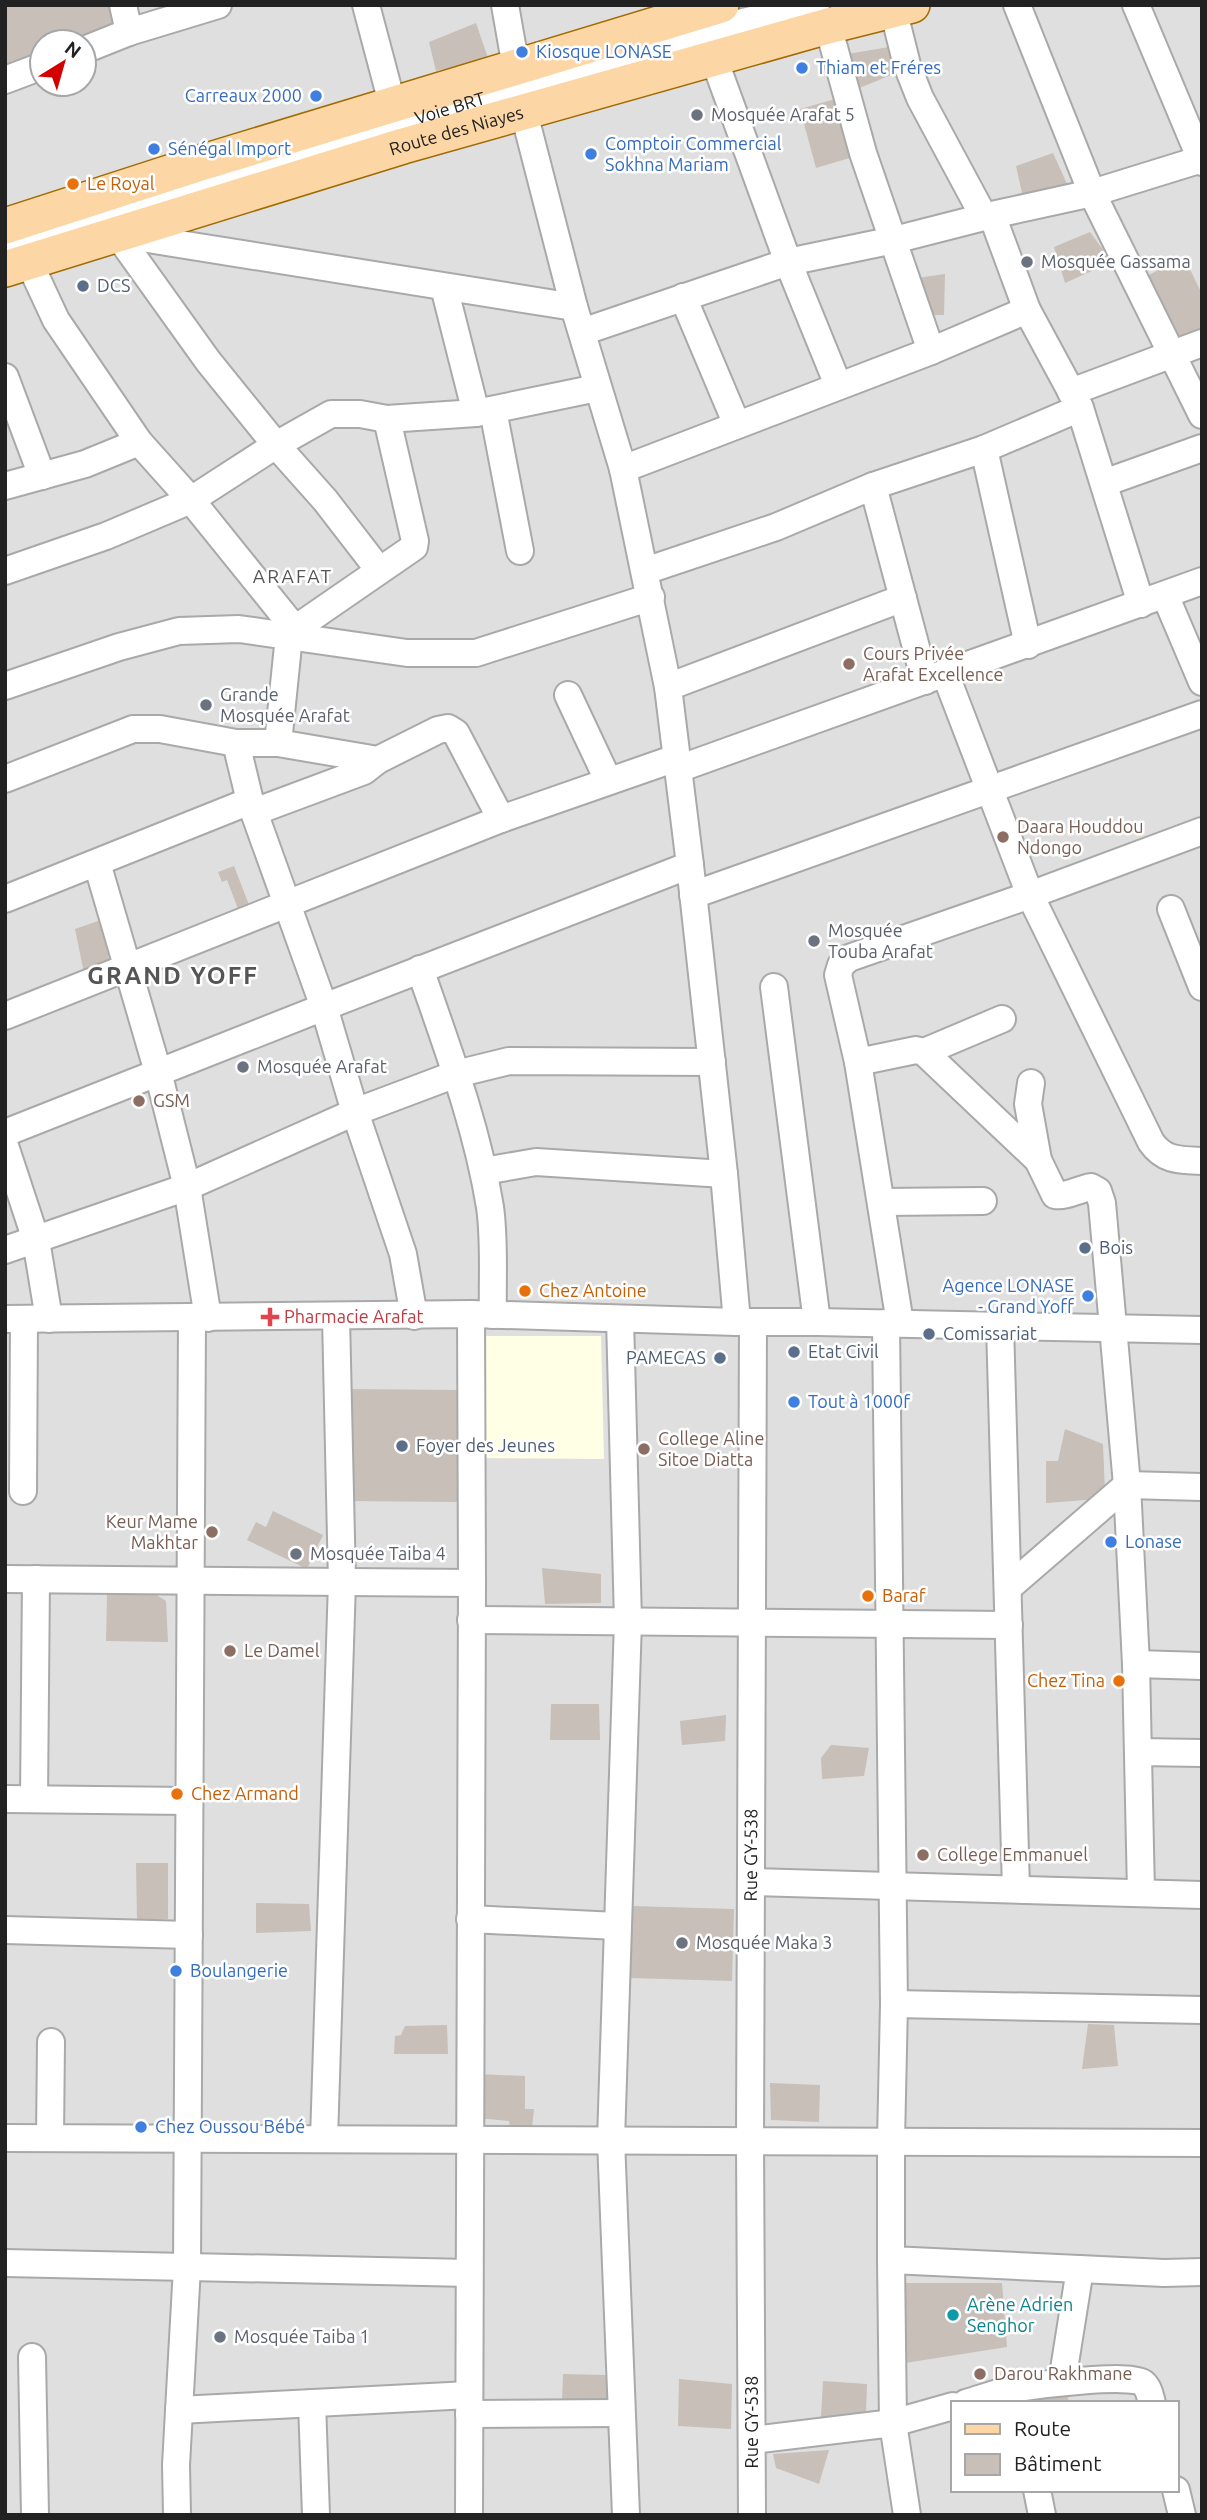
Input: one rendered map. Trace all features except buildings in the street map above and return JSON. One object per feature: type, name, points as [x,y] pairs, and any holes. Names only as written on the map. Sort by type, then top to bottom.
[{"type":"main road","name":"Route des Niayes","points":[[13,259],[117,234],[404,146],[519,89],[721,5]]},
{"type":"main road","name":"Route des Niayes","points":[[5,226],[392,103],[519,89],[714,59],[822,16],[903,7]]},
{"type":"street","points":[[123,5],[129,32]]},
{"type":"street","points":[[98,44],[129,32],[218,5]]},
{"type":"street","points":[[366,5],[392,103]]},
{"type":"street","name":"Rue GY-538","points":[[505,5],[519,89],[578,319],[623,469],[668,687],[724,1174],[745,1322],[753,1622],[750,2141],[752,2515]]},
{"type":"street","points":[[1017,5],[1092,193],[1202,415]]},
{"type":"street","points":[[117,234],[444,287],[578,319],[683,297],[788,262],[1092,193],[1201,160],[1136,5]]},
{"type":"street","points":[[903,7],[907,65],[920,98],[988,216],[1027,310],[1076,400],[1104,482],[1153,599],[1202,682]]},
{"type":"street","points":[[822,16],[863,153],[931,351]]},
{"type":"street","name":"Voie BRT","points":[[13,259],[226,176],[713,29],[822,16]]},
{"type":"street","points":[[714,59],[788,262],[838,386]]},
{"type":"street","points":[[5,80],[28,71]]},
{"type":"street","points":[[117,234],[208,361],[276,445],[326,500],[379,570]]},
{"type":"street","points":[[13,259],[139,442],[191,500],[292,632],[278,743]]},
{"type":"street","points":[[444,287],[484,411],[520,551]]},
{"type":"street","points":[[683,297],[737,425]]},
{"type":"street","points":[[623,469],[931,351],[1027,310]]},
{"type":"street","points":[[645,570],[776,527],[873,486],[984,449],[1076,400],[1171,354],[1202,343]]},
{"type":"street","points":[[5,377],[42,477]]},
{"type":"street","points":[[5,571],[106,536],[191,500],[276,445],[331,414],[360,414],[387,419],[484,411],[597,388]]},
{"type":"street","points":[[292,632],[379,570],[412,550],[415,541],[387,419]]},
{"type":"street","points":[[5,486],[85,464],[139,442]]},
{"type":"street","points":[[1104,482],[1202,448]]},
{"type":"street","points":[[984,449],[1028,645]]},
{"type":"street","points":[[873,486],[903,598],[934,677],[989,790],[1030,895],[1151,1142],[1157,1151],[1170,1160],[1202,1161]]},
{"type":"street","points":[[5,1016],[501,819],[608,780],[677,763],[934,677],[1202,581]]},
{"type":"street","points":[[5,686],[119,647],[179,631],[239,629],[292,632],[407,653],[476,653],[651,597]]},
{"type":"street","points":[[668,687],[903,598]]},
{"type":"street","points":[[568,695],[608,780]]},
{"type":"street","points":[[693,895],[1202,714]]},
{"type":"street","points":[[5,899],[252,806],[364,771],[378,760],[438,730],[448,728],[456,733],[501,819]]},
{"type":"street","points":[[5,779],[133,729],[160,729],[236,743],[278,743],[378,760]]},
{"type":"street","points":[[236,743],[252,806],[324,1007],[355,1112],[403,1254],[414,1316]]},
{"type":"street","points":[[907,2515],[893,2423],[891,2260],[894,2004],[890,1624],[893,1323],[882,1202],[858,1062],[838,975],[841,965],[849,958],[1202,831]]},
{"type":"street","points":[[97,863],[158,1072],[187,1187],[200,1318],[192,1581],[187,2267],[176,2465],[177,2515]]},
{"type":"street","points":[[5,1133],[690,866]]},
{"type":"street","points":[[1171,909],[1202,987]]},
{"type":"street","points":[[420,970],[456,1074],[484,1171],[490,1211],[482,1315],[471,1620],[469,2515]]},
{"type":"street","points":[[774,986],[817,1322]]},
{"type":"street","points":[[924,1052],[1002,1018]]},
{"type":"street","points":[[858,1062],[916,1050],[924,1052],[1038,1160]]},
{"type":"street","points":[[5,1250],[187,1187],[355,1112],[456,1074],[509,1061],[712,1062]]},
{"type":"street","points":[[1031,1083],[1029,1119],[1038,1160],[1055,1195],[1059,1197],[1091,1187],[1098,1191],[1102,1203],[1127,1485],[1136,1664],[1141,1893]]},
{"type":"street","points":[[5,1146],[36,1240],[26,1319],[23,1491]]},
{"type":"street","points":[[484,1171],[536,1163],[724,1174]]},
{"type":"street","points":[[882,1202],[983,1201]]},
{"type":"street","points":[[26,1319],[482,1315],[1202,1330]]},
{"type":"street","points":[[324,2139],[342,1582],[336,1317]]},
{"type":"street","points":[[620,1319],[628,1621],[611,2140],[625,2515]]},
{"type":"street","points":[[1000,1325],[1016,1889]]},
{"type":"street","points":[[1008,1588],[1127,1485],[1202,1487]]},
{"type":"street","points":[[5,1579],[472,1583]]},
{"type":"street","points":[[34,1799],[36,1579]]},
{"type":"street","points":[[471,1620],[1009,1625]]},
{"type":"street","points":[[1136,1664],[1202,1666]]},
{"type":"street","points":[[1138,1752],[1202,1753]]},
{"type":"street","points":[[5,1799],[189,1801]]},
{"type":"street","points":[[751,1882],[1202,1895]]},
{"type":"street","points":[[470,1919],[617,1926]]},
{"type":"street","points":[[5,1930],[189,1936]]},
{"type":"street","points":[[894,2004],[1202,2010]]},
{"type":"street","points":[[50,2138],[51,2042]]},
{"type":"street","points":[[5,2138],[1202,2143]]},
{"type":"street","points":[[891,2260],[1164,2273],[1202,2272]]},
{"type":"street","points":[[5,2263],[469,2273]]},
{"type":"street","points":[[1062,2382],[1080,2269]]},
{"type":"street","points":[[32,2357],[35,2515]]},
{"type":"street","points":[[981,2401],[1018,2396],[1062,2382],[1130,2379],[1142,2382],[1149,2391],[1152,2401]]},
{"type":"street","points":[[179,2410],[312,2403],[469,2405],[620,2413]]},
{"type":"street","points":[[312,2403],[316,2515]]},
{"type":"street","points":[[753,2440],[893,2423],[951,2407]]},
{"type":"street","points":[[1037,2492],[1042,2515]]},
{"type":"street","points":[[1176,2492],[1182,2515]]},
{"type":"shaded area","points":[[5,5],[1202,5],[1202,2515],[5,2515]]},
{"type":"shaded area","points":[[481,1336],[601,1336],[604,1459],[480,1458]]},
{"type":"place","name":"Kiosque LONASE","points":[[522,52]]},
{"type":"place","name":"Thiam et Fréres","points":[[802,68]]},
{"type":"place","name":"Carreaux 2000","points":[[316,96]]},
{"type":"place","name":"Mosquée Arafat 5","points":[[697,115]]},
{"type":"place","name":"Sénégal Import","points":[[154,149]]},
{"type":"place","name":"Comptoir Commercial Sokhna Mariam","points":[[591,154]]},
{"type":"place","name":"Le Royal","points":[[73,184]]},
{"type":"place","name":"Mosquée Gassama","points":[[1027,262]]},
{"type":"place","name":"DCS","points":[[83,286]]},
{"type":"place","name":"Cours Privée Arafat Excellence","points":[[849,664]]},
{"type":"place","name":"Grande Mosquée Arafat","points":[[206,705]]},
{"type":"place","name":"Daara Houddou Ndongo","points":[[1003,837]]},
{"type":"place","name":"Mosquée Touba Arafat","points":[[814,941]]},
{"type":"place","name":"Mosquée Arafat","points":[[243,1067]]},
{"type":"place","name":"GSM","points":[[139,1101]]},
{"type":"place","name":"Bois","points":[[1085,1248]]},
{"type":"place","name":"Chez Antoine","points":[[525,1291]]},
{"type":"place","name":"Agence LONASE - Grand Yoff","points":[[1088,1296]]},
{"type":"place","name":"Pharmacie Arafat","points":[[270,1317]]},
{"type":"place","name":"Comissariat","points":[[929,1334]]},
{"type":"place","name":"Etat Civil","points":[[794,1352]]},
{"type":"place","name":"PAMECAS","points":[[720,1358]]},
{"type":"place","name":"Tout à 1000f","points":[[794,1402]]},
{"type":"place","name":"Foyer des Jeunes","points":[[402,1446]]},
{"type":"place","name":"College Aline Sitoe Diatta","points":[[644,1449]]},
{"type":"place","name":"Keur Mame Makhtar","points":[[212,1532]]},
{"type":"place","name":"Lonase","points":[[1111,1542]]},
{"type":"place","name":"Mosquée Taiba 4","points":[[296,1554]]},
{"type":"place","name":"Baraf","points":[[868,1596]]},
{"type":"place","name":"Le Damel","points":[[230,1651]]},
{"type":"place","name":"Chez Tina","points":[[1119,1681]]},
{"type":"place","name":"Chez Armand","points":[[177,1794]]},
{"type":"place","name":"College Emmanuel","points":[[923,1855]]},
{"type":"place","name":"Mosquée Maka 3","points":[[682,1943]]},
{"type":"place","name":"Boulangerie","points":[[176,1971]]},
{"type":"place","name":"Chez Oussou Bébé","points":[[141,2127]]},
{"type":"place","name":"Arène Adrien Senghor","points":[[953,2315]]},
{"type":"place","name":"Mosquée Taiba 1","points":[[220,2337]]},
{"type":"place","name":"Darou Rakhmane","points":[[980,2374]]},
{"type":"district","name":"ARAFAT","points":[[293,576]]},
{"type":"district","name":"GRAND YOFF","points":[[173,976]]}]
